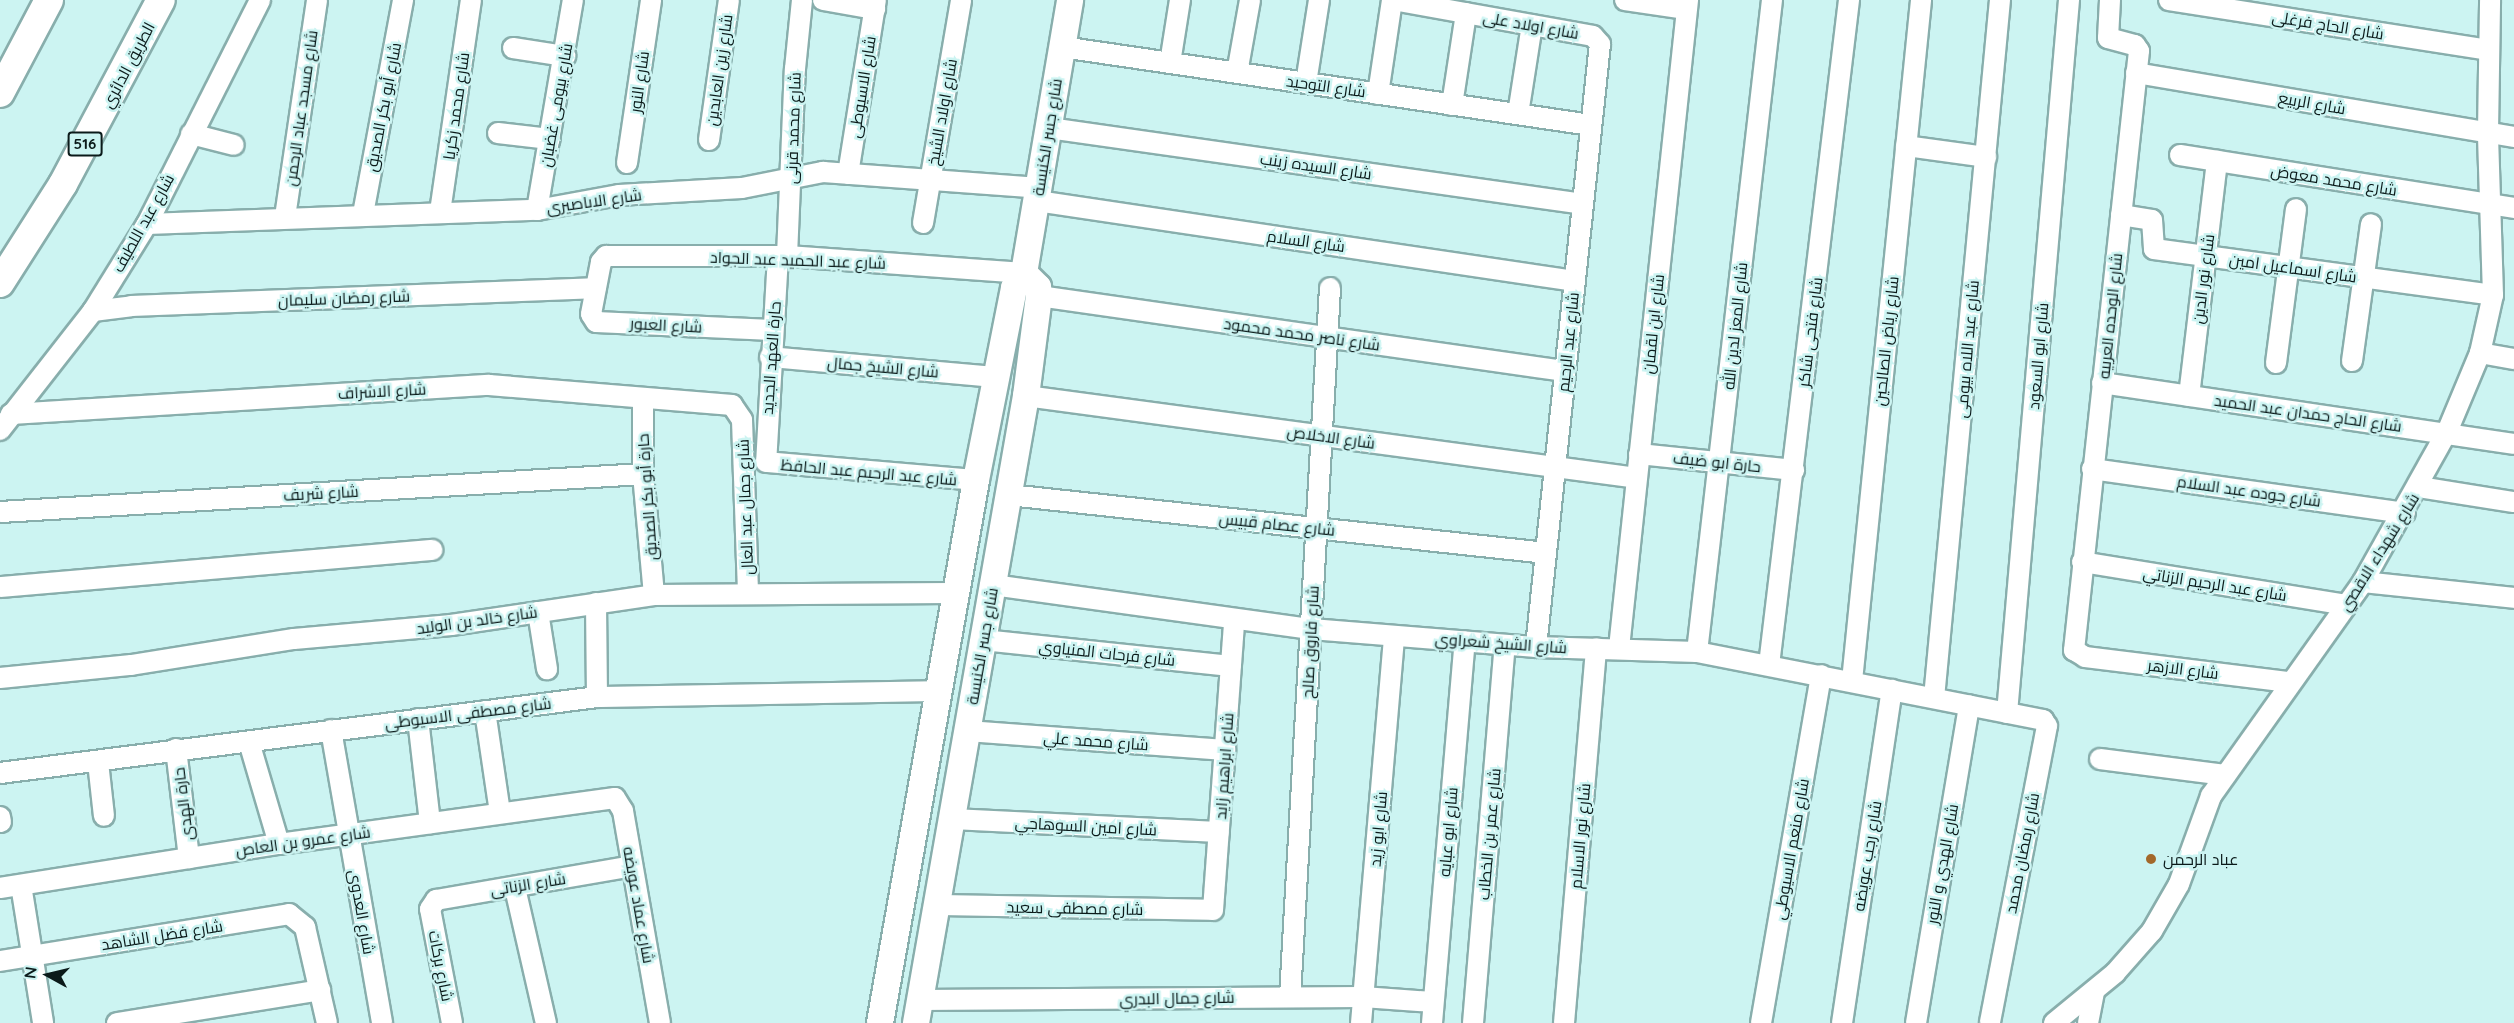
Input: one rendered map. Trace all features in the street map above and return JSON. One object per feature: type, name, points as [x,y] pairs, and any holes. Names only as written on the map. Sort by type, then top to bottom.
[{"type":"highway","points":[[0,93],[49,0]]},
{"type":"highway","name":"الطريق الدائري","points":[[0,283],[63,184],[161,0]]},
{"type":"main road","name":"شارع جسر الكنيسة","points":[[880,1023],[976,480],[1014,288],[1024,273],[1070,0]]},
{"type":"main road","points":[[1024,273],[1038,286],[1039,296]]},
{"type":"main road","name":"شارع جسر الكنيسة","points":[[918,1012],[1026,396],[1039,296]]},
{"type":"street","name":"شارع عبد اللطيف","points":[[0,430],[93,311],[147,224],[260,0]]},
{"type":"street","name":"شارع مسجد عباد الرحمن","points":[[285,216],[317,0]]},
{"type":"street","name":"شارع أبو بكر الصديق","points":[[363,214],[403,0]]},
{"type":"street","name":"شارع محمد زكريا","points":[[440,212],[471,0]]},
{"type":"street","name":"شارع بيومى غضبان","points":[[537,210],[573,0]]},
{"type":"street","name":"شارع النور","points":[[627,163],[651,0]]},
{"type":"street","name":"شارع زين العابدين","points":[[708,140],[729,0]]},
{"type":"street","name":"شارع محمد قرنى","points":[[782,256],[792,177],[795,69],[802,0]]},
{"type":"street","points":[[823,0],[875,4]]},
{"type":"street","name":"شارع اولاد الشيخ","points":[[922,223],[961,0]]},
{"type":"street","points":[[1170,63],[1180,0]]},
{"type":"street","points":[[1237,73],[1250,0]]},
{"type":"street","points":[[1306,83],[1319,0]]},
{"type":"street","points":[[1377,94],[1392,0]]},
{"type":"street","name":"شارع اولاد على","points":[[1392,0],[1598,38]]},
{"type":"street","points":[[1625,0],[1687,4]]},
{"type":"street","name":"شارع المعز لدين الله","points":[[1697,652],[1772,0]]},
{"type":"street","name":"شارع فتحى شاكر","points":[[1769,665],[1849,0]]},
{"type":"street","name":"شارع رياض الصالحين","points":[[1852,681],[1921,0]]},
{"type":"street","name":"شارع عبد اللاه بيومى","points":[[1934,698],[2001,0]]},
{"type":"street","name":"شارع ابو السعود","points":[[2007,713],[2069,0]]},
{"type":"street","name":"شارع الوحده العربيه","points":[[2077,654],[2073,646],[2136,73],[2137,46],[2107,37],[2110,0]]},
{"type":"street","name":"شارع الحاج فرغلى","points":[[2169,0],[2488,50]]},
{"type":"street","name":"شارع شهداء الاقصي","points":[[2054,1023],[2094,991],[2134,953],[2166,908],[2190,858],[2205,807],[2289,682],[2363,582],[2405,513],[2447,432],[2480,353],[2493,295],[2488,204],[2490,0]]},
{"type":"street","name":"شارع الاسيوطى","points":[[848,174],[875,4]]},
{"type":"street","name":"شارع ابن لقمان","points":[[1618,648],[1687,4]]},
{"type":"street","points":[[1452,105],[1466,13]]},
{"type":"street","points":[[1518,114],[1532,25]]},
{"type":"street","name":"شارع عبد الرحيم","points":[[1536,647],[1583,204],[1598,38]]},
{"type":"street","name":"شارع التوحيد","points":[[1062,47],[1591,125]]},
{"type":"street","points":[[513,48],[565,56]]},
{"type":"street","name":"شارع الربيع","points":[[2136,73],[2514,137]]},
{"type":"street","name":"شارع السيده زينب","points":[[1049,128],[1583,204]]},
{"type":"street","points":[[498,133],[550,139]]},
{"type":"street","points":[[191,134],[234,145]]},
{"type":"street","points":[[1906,146],[1986,157]]},
{"type":"street","name":"شارع محمد معوض","points":[[2180,155],[2514,208]]},
{"type":"street","name":"شارع نور الدين","points":[[2189,396],[2217,161]]},
{"type":"street","name":"شارع الاباصيرى","points":[[147,224],[285,216],[537,210],[619,195],[742,188],[823,172],[930,180],[1038,194]]},
{"type":"street","name":"شارع السلام","points":[[1038,194],[1574,281]]},
{"type":"street","points":[[2276,363],[2296,209]]},
{"type":"street","name":"شارع اسماعيل امين","points":[[2121,215],[2151,220],[2154,249],[2493,295]]},
{"type":"street","points":[[2352,361],[2371,224]]},
{"type":"street","name":"شارع عبد الحميد عبد الجواد","points":[[596,288],[601,262],[606,256],[782,256],[1024,273]]},
{"type":"street","name":"حارة العهد الجديد","points":[[765,460],[772,330],[782,256]]},
{"type":"street","name":"شارع رمضان سليمان","points":[[93,311],[132,306],[596,288]]},
{"type":"street","name":"شارع العبور","points":[[596,288],[591,314],[596,322],[772,330]]},
{"type":"street","name":"شارع فاروق صالح","points":[[1290,997],[1330,288]]},
{"type":"street","name":"شارع ناصر محمد محمود","points":[[1039,296],[1564,371]]},
{"type":"street","points":[[2480,353],[2514,359]]},
{"type":"street","name":"شارع الشيخ جمال","points":[[770,357],[996,377]]},
{"type":"street","name":"شارع الحاج حمدان عبد الحميد","points":[[2102,383],[2447,432],[2514,444]]},
{"type":"street","name":"شارع الاشراف","points":[[11,414],[489,385],[732,405],[742,420]]},
{"type":"street","name":"شارع الاخلاص","points":[[1026,396],[1637,478]]},
{"type":"street","name":"حارة أبو بكر الصديق","points":[[643,399],[643,474],[654,595]]},
{"type":"street","name":"شارع جمال عبد العال","points":[[742,420],[748,593]]},
{"type":"street","name":"حارة ابو ضيف","points":[[1639,454],[1794,470]]},
{"type":"street","name":"شارع عبد الرحيم عبد الحافظ","points":[[765,460],[770,464],[976,480]]},
{"type":"street","name":"شارع جوده عبد السلام","points":[[2092,469],[2405,513]]},
{"type":"street","name":"شارع شريف","points":[[0,512],[643,474]]},
{"type":"street","points":[[2419,487],[2514,502]]},
{"type":"street","name":"شارع عصام قبيس","points":[[1008,495],[1546,553]]},
{"type":"street","points":[[0,588],[432,550]]},
{"type":"street","name":"شارع عبد الرحيم الزناتي","points":[[2082,562],[2348,605]]},
{"type":"street","points":[[2363,582],[2514,598]]},
{"type":"street","name":"شارع الشيخ شعراوي","points":[[993,585],[1234,621],[1311,629],[1536,647],[1697,652],[2007,713]]},
{"type":"street","name":"شارع خالد بن الوليد","points":[[0,678],[131,665],[294,639],[451,625],[654,595],[956,593]]},
{"type":"street","points":[[596,603],[597,697]]},
{"type":"street","points":[[538,612],[547,669]]},
{"type":"street","name":"شارع ابراهيم زايد","points":[[1213,910],[1234,621]]},
{"type":"street","name":"شارع ابو زيد","points":[[1361,1023],[1394,636]]},
{"type":"street","name":"شارع فرحات المنياوي","points":[[983,640],[1231,666]]},
{"type":"street","name":"شارع ابو عبايه","points":[[1431,1023],[1465,641]]},
{"type":"street","name":"شارع عمر بن الخطاب","points":[[1473,1023],[1505,645]]},
{"type":"street","name":"شارع نور الاسلام","points":[[1564,1023],[1596,648]]},
{"type":"street","name":"شارع الازهر","points":[[2077,654],[2289,682]]},
{"type":"street","name":"شارع منعم الاسيوطي","points":[[1761,1023],[1821,675]]},
{"type":"street","name":"شارع رجب عويضه","points":[[1842,1023],[1892,690]]},
{"type":"street","name":"شارع مصطفى الاسيوطى","points":[[0,773],[597,697],[938,691]]},
{"type":"street","name":"شارع الهدي و النور","points":[[1916,1023],[1969,705]]},
{"type":"street","points":[[485,711],[500,813]]},
{"type":"street","name":"شارع رمضان محمد","points":[[1990,1023],[2047,726],[2043,720],[2007,713]]},
{"type":"street","points":[[418,719],[430,823]]},
{"type":"street","name":"شارع العدوى","points":[[332,730],[382,1023]]},
{"type":"street","name":"شارع محمد علي","points":[[967,731],[1225,750]]},
{"type":"street","points":[[249,741],[279,843]]},
{"type":"street","name":"حارة الهدى","points":[[176,749],[189,858]]},
{"type":"street","points":[[2100,759],[2225,775]]},
{"type":"street","points":[[98,762],[104,816]]},
{"type":"street","name":"شارع عمرو بن العاص","points":[[0,888],[279,843],[607,797]]},
{"type":"street","name":"شارع عماد عويضه","points":[[607,797],[621,804],[660,1023]]},
{"type":"street","points":[[0,817],[1,822]]},
{"type":"street","name":"شارع امين السوهاجي","points":[[952,819],[1219,832]]},
{"type":"street","name":"شارع الزناتى","points":[[430,909],[441,896],[515,888],[632,866]]},
{"type":"street","points":[[21,885],[43,1023]]},
{"type":"street","points":[[515,888],[546,1023]]},
{"type":"street","name":"شارع مصطفى سعيد","points":[[936,905],[1213,910]]},
{"type":"street","name":"شارع بركات","points":[[430,909],[452,1023]]},
{"type":"street","name":"شارع فضل الشاهد","points":[[0,961],[289,914],[305,927],[320,990]]},
{"type":"street","points":[[117,1023],[320,990],[327,1023]]},
{"type":"street","points":[[2088,1023],[2094,991]]},
{"type":"street","name":"شارع جمال البدري","points":[[918,1012],[1290,997],[1363,997],[1433,1002]]},
{"type":"place","name":"عباد الرحمن","points":[[2151,859]]}]
